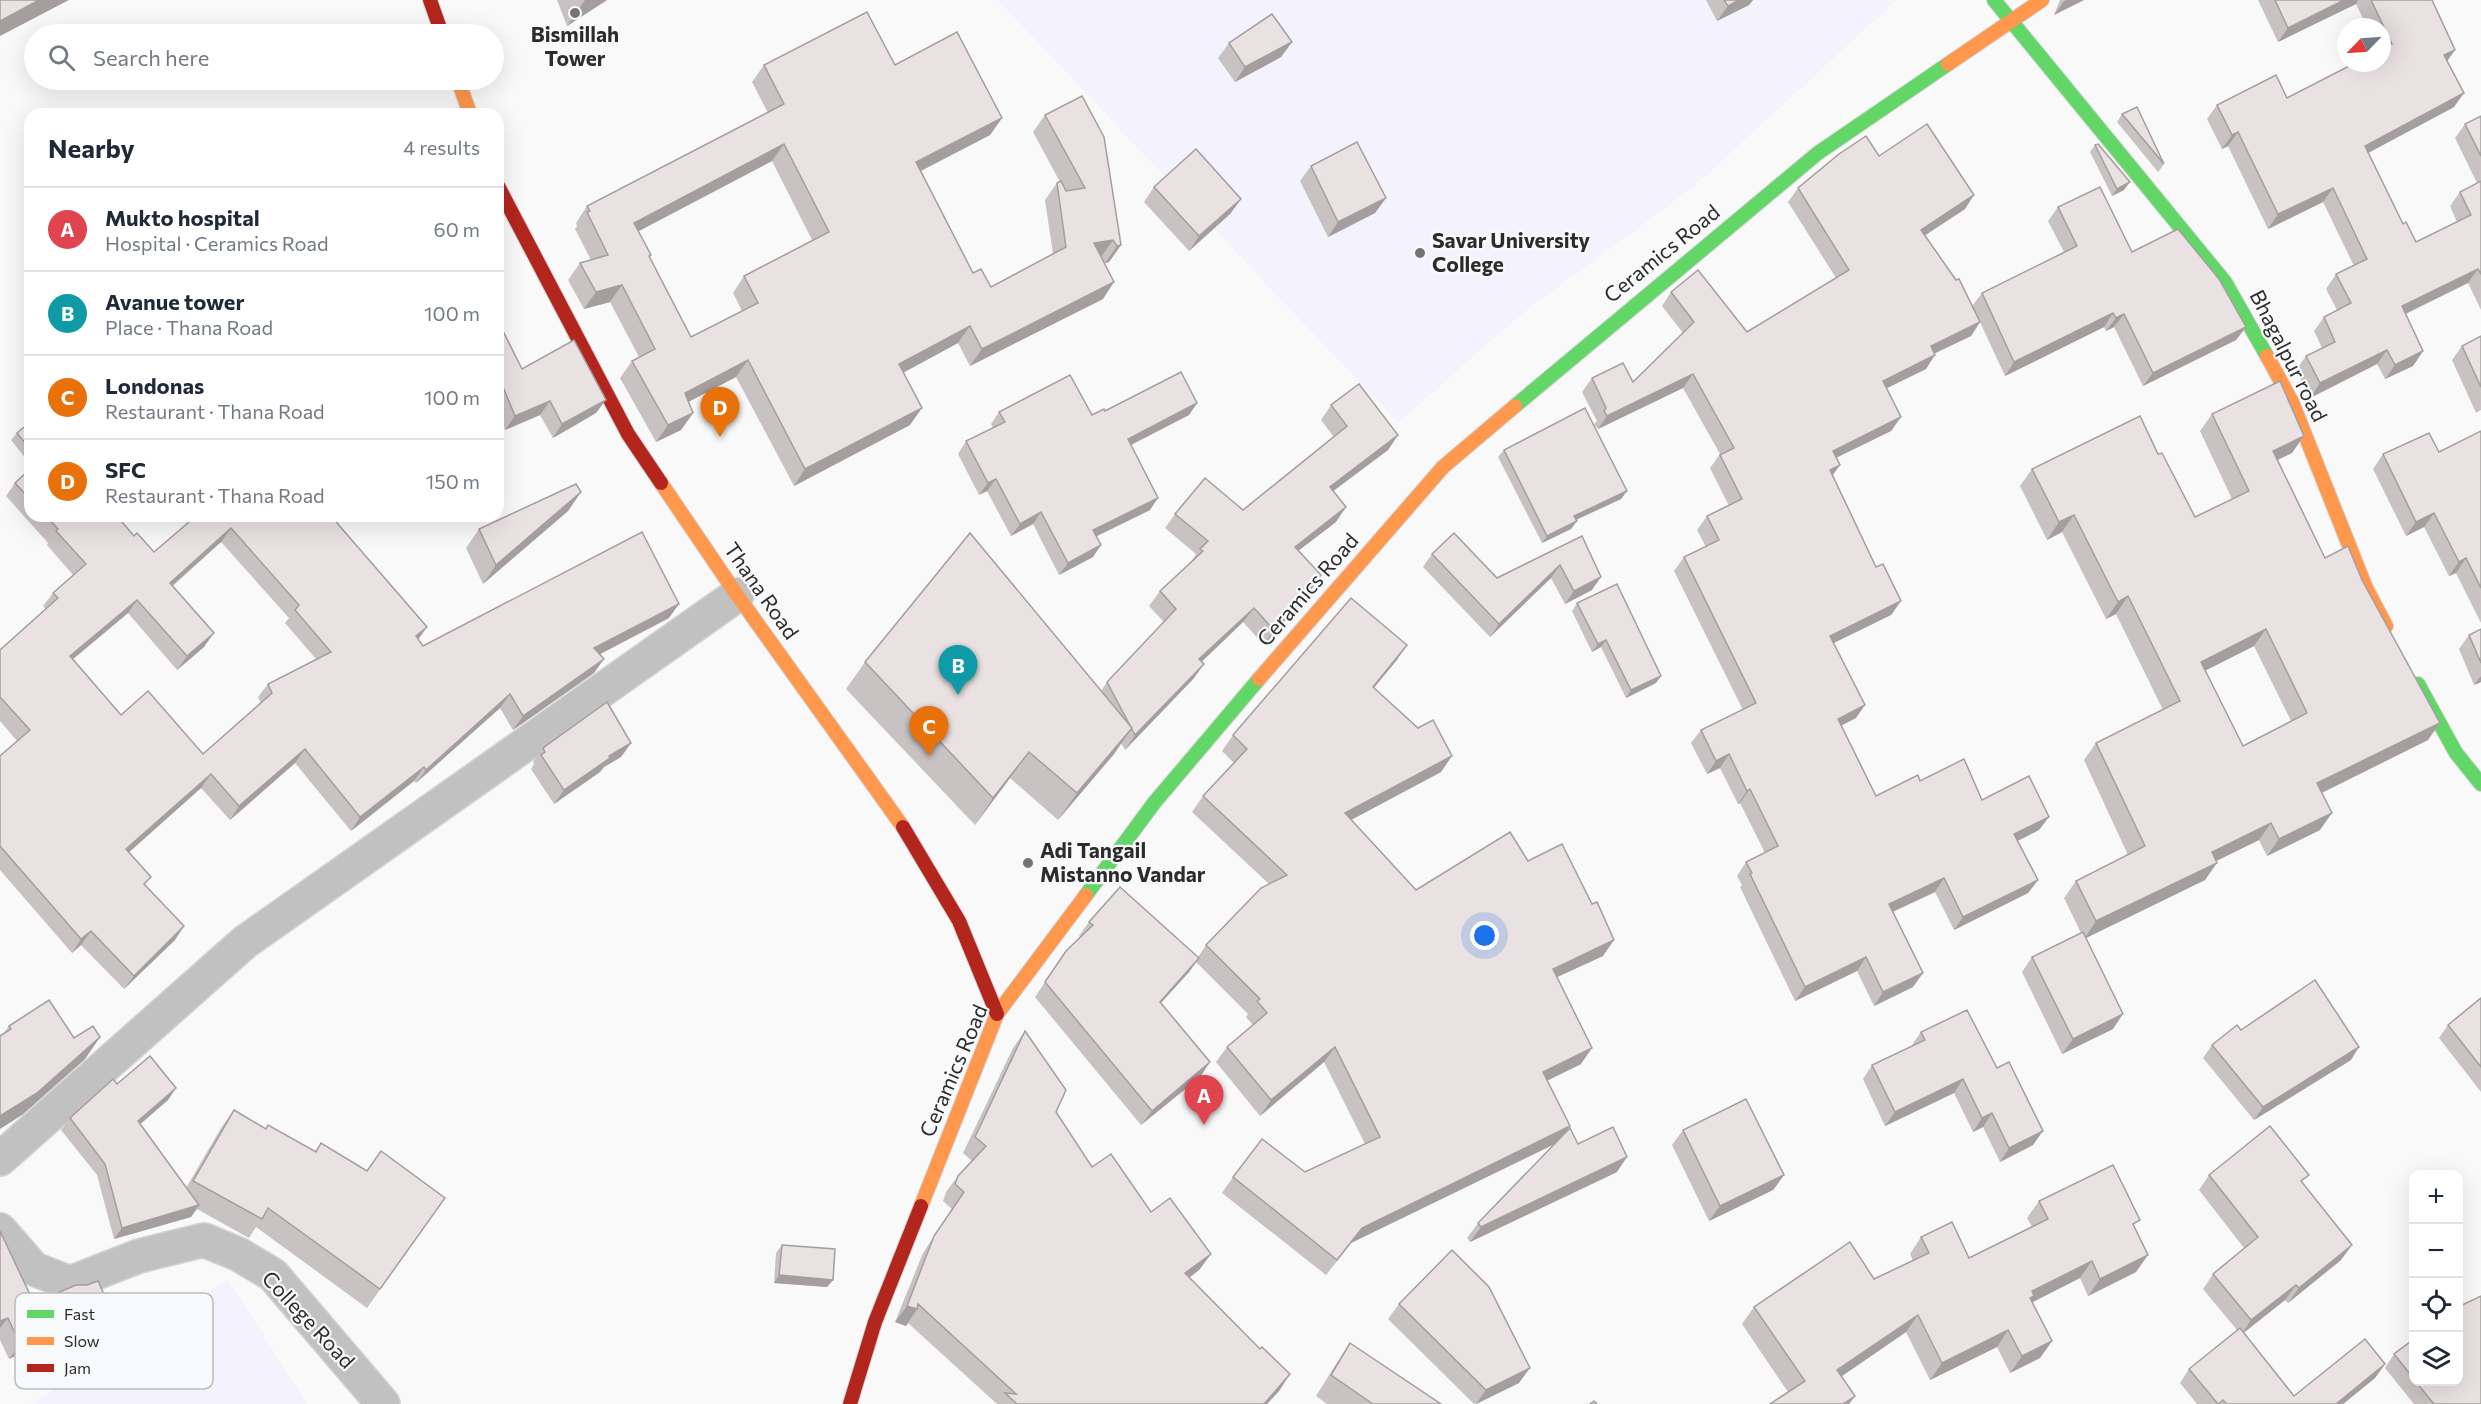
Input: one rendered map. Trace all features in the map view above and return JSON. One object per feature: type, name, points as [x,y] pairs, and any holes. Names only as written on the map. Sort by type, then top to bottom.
[{"type":"street","points":[[430,0],[438,24]]},
{"type":"street","name":"Bhagalpur road","points":[[1994,0],[2225,282],[2292,402],[2366,588],[2394,639]]},
{"type":"street","name":"Ceramics Road","points":[[850,1404],[876,1322],[997,1014],[1154,803],[1443,467],[1604,329],[1818,153],[2042,0]]},
{"type":"street","points":[[462,90],[468,108]]},
{"type":"street","name":"Thana Road","points":[[504,197],[628,435],[737,595],[912,840],[958,921],[997,1014]]},
{"type":"street","points":[[0,1160],[244,942],[737,595]]},
{"type":"street","points":[[2411,670],[2456,753],[2481,784]]},
{"type":"street","name":"College Road","points":[[0,1230],[34,1269],[70,1283],[139,1256],[204,1240],[238,1254],[273,1275],[383,1404]]},
{"type":"shaded area","name":"Savar University College","points":[[998,0],[1897,0],[1693,187],[1515,319],[1398,423]]},
{"type":"shaded area","points":[[228,1279],[307,1404],[30,1404],[54,1389],[213,1389],[213,1293],[206,1293]]},
{"type":"building","points":[[0,0],[39,0],[0,21]]},
{"type":"building","points":[[1724,0],[1739,0],[1728,6]]},
{"type":"building","points":[[2275,0],[2344,0],[2288,28]]},
{"type":"building","points":[[2371,0],[2432,0],[2455,50],[2444,55],[2464,93],[2365,146],[2403,224],[2406,222],[2416,242],[2471,215],[2460,192],[2481,181],[2481,274],[2478,269],[2402,306],[2423,351],[2395,365],[2387,350],[2320,383],[2306,356],[2335,342],[2324,317],[2351,303],[2336,274],[2367,259],[2333,188],[2278,214],[2238,132],[2232,135],[2217,105],[2276,75],[2287,98],[2338,72],[2391,72],[2391,18],[2380,18]]},
{"type":"building","points":[[867,12],[895,65],[957,32],[1002,118],[916,162],[973,273],[981,269],[991,287],[1066,247],[1057,183],[1061,181],[1066,191],[1085,188],[1045,115],[1082,96],[1104,137],[1121,245],[1117,246],[1113,240],[1094,243],[1114,282],[982,349],[970,326],[899,364],[922,408],[805,469],[748,360],[685,393],[693,413],[668,425],[632,361],[655,349],[622,285],[596,292],[580,263],[608,255],[587,212],[590,211],[587,206],[784,104],[764,65]],"holes":[[[784,144],[829,232],[744,276],[758,303],[691,337],[634,223]]]},
{"type":"building","points":[[1272,14],[1292,42],[1245,67],[1229,43]]},
{"type":"building","points":[[2137,107],[2164,164],[2122,114]]},
{"type":"building","points":[[2481,116],[2481,156],[2465,124]]},
{"type":"building","points":[[1927,124],[1974,195],[1921,230],[1956,280],[1959,279],[1980,322],[1931,346],[1935,355],[1883,381],[1901,417],[1833,451],[1840,465],[1830,470],[1876,567],[1883,564],[1901,601],[1830,636],[1865,705],[1838,719],[1876,796],[1918,775],[1920,781],[1964,759],[1982,800],[2029,776],[2049,817],[2014,834],[2038,880],[1963,917],[1944,878],[1889,904],[1923,973],[1883,992],[1866,957],[1805,987],[1746,862],[1778,846],[1750,789],[1747,791],[1729,754],[1716,761],[1701,730],[1756,703],[1684,557],[1719,540],[1707,516],[1742,499],[1720,455],[1734,448],[1693,374],[1607,416],[1604,411],[1606,408],[1592,378],[1623,363],[1633,382],[1694,322],[1671,292],[1698,270],[1747,332],[1849,270],[1798,188],[1839,154],[1866,136],[1879,156]]},
{"type":"building","points":[[1357,142],[1386,198],[1338,222],[1311,166]]},
{"type":"building","points":[[2098,144],[2130,182],[2117,189],[2095,145]]},
{"type":"building","points":[[1196,149],[1241,199],[1199,236],[1154,187]]},
{"type":"building","points":[[2100,187],[2132,252],[2178,229],[2219,279],[2246,327],[2153,373],[2124,314],[2116,318],[2113,313],[2014,362],[1982,293],[2077,246],[2058,207]]},
{"type":"building","points":[[504,333],[522,369],[574,340],[606,400],[562,424],[550,401],[515,416],[504,389]]},
{"type":"building","points":[[2481,336],[2481,387],[2462,346]]},
{"type":"building","points":[[1181,372],[1197,403],[1128,439],[1158,498],[1093,530],[1101,545],[1068,563],[1041,512],[1020,524],[996,479],[988,483],[966,441],[1005,422],[999,412],[1070,375],[1092,415],[1104,409],[1105,411]]},
{"type":"building","points":[[2280,381],[2304,436],[2273,451],[2325,558],[2348,546],[2362,580],[2440,723],[2317,783],[2332,813],[2279,839],[2271,823],[2212,852],[2217,863],[2096,921],[2076,881],[2145,846],[2096,743],[2180,701],[2128,596],[2118,602],[2074,515],[2059,522],[2032,469],[2140,416],[2158,454],[2162,453],[2195,517],[2249,491],[2212,414]],"holes":[[[2266,629],[2307,713],[2243,746],[2201,662]]]},
{"type":"building","points":[[1359,384],[1398,435],[1330,487],[1346,507],[1295,547],[1321,575],[1274,630],[1254,608],[1199,659],[1204,664],[1135,735],[1107,682],[1176,609],[1160,591],[1203,551],[1200,549],[1208,541],[1175,514],[1205,478],[1243,510],[1347,426],[1331,405]]},
{"type":"building","points":[[1585,408],[1627,491],[1574,516],[1577,521],[1547,536],[1504,450]]},
{"type":"building","points":[[24,427],[24,442],[17,433]]},
{"type":"building","points":[[2481,431],[2481,588],[2466,558],[2459,562],[2434,513],[2416,522],[2383,454],[2429,433],[2439,452]]},
{"type":"building","points":[[24,475],[24,493],[15,483]]},
{"type":"building","points":[[576,484],[581,492],[496,565],[479,529],[494,522],[504,522],[504,517]]},
{"type":"building","points":[[52,522],[122,522],[134,536],[137,533],[154,552],[189,522],[336,522],[427,627],[416,636],[423,646],[642,532],[679,604],[594,648],[604,659],[523,716],[510,694],[426,770],[424,767],[360,817],[305,749],[239,806],[211,774],[126,849],[151,877],[144,884],[184,926],[134,976],[91,931],[81,939],[0,846],[0,756],[30,730],[0,697],[0,650],[58,598],[53,593],[86,564],[56,531],[58,529]],"holes":[[[231,528],[299,605],[295,610],[331,652],[268,684],[272,693],[203,754],[148,691],[121,715],[70,656],[137,600],[187,656],[214,633],[170,583]]]},
{"type":"building","points":[[970,533],[1132,728],[1077,793],[1029,752],[993,798],[865,662]]},
{"type":"building","points":[[1454,533],[1497,578],[1582,536],[1601,577],[1574,591],[1560,565],[1499,624],[1432,554]]},
{"type":"building","points":[[1617,584],[1661,676],[1631,690],[1606,640],[1598,644],[1577,603]]},
{"type":"building","points":[[1351,598],[1407,645],[1373,687],[1418,728],[1433,720],[1452,756],[1345,813],[1416,890],[1510,832],[1528,861],[1562,844],[1592,904],[1597,902],[1614,940],[1553,969],[1592,1048],[1543,1072],[1570,1126],[1362,1228],[1337,1260],[1233,1177],[1262,1139],[1305,1172],[1380,1137],[1335,1047],[1271,1100],[1227,1047],[1267,1013],[1257,1001],[1260,999],[1206,945],[1261,888],[1287,875],[1203,796],[1247,749],[1233,735]]},
{"type":"building","points":[[2481,629],[2481,663],[2469,635]]},
{"type":"building","points":[[607,702],[631,743],[609,756],[610,758],[564,790],[541,755],[545,752],[543,748]]},
{"type":"building","points":[[1120,887],[1199,958],[1160,1002],[1210,1062],[1152,1111],[1045,982],[1066,951],[1093,925],[1089,922]]},
{"type":"building","points":[[2083,932],[2123,1014],[2073,1039],[2032,957]]},
{"type":"building","points":[[2315,980],[2359,1047],[2263,1107],[2212,1045],[2237,1025],[2241,1030]]},
{"type":"building","points":[[2481,998],[2481,1067],[2448,1025]]},
{"type":"building","points":[[49,1000],[74,1038],[93,1026],[100,1037],[37,1093],[0,1116],[0,1036],[11,1029],[9,1026]]},
{"type":"building","points":[[1967,1010],[1997,1068],[2009,1062],[2043,1131],[2009,1148],[1992,1113],[1982,1118],[1963,1079],[1895,1112],[1872,1065],[1925,1040],[1921,1032]]},
{"type":"building","points":[[1025,1031],[1066,1090],[1056,1112],[1092,1167],[1111,1154],[1151,1212],[1170,1198],[1211,1254],[1185,1273],[1260,1349],[1262,1347],[1290,1374],[1264,1404],[1017,1404],[1005,1393],[1016,1394],[918,1304],[917,1309],[907,1306],[934,1236],[964,1192],[955,1184],[958,1176],[986,1146],[975,1137]]},
{"type":"building","points":[[150,1056],[176,1088],[138,1121],[199,1205],[122,1228],[105,1164],[70,1118],[113,1079],[117,1084]]},
{"type":"building","points":[[1746,1099],[1784,1175],[1720,1206],[1683,1130]]},
{"type":"building","points":[[234,1110],[266,1129],[268,1125],[316,1152],[321,1143],[367,1171],[381,1151],[445,1198],[380,1289],[268,1208],[262,1219],[193,1181]]},
{"type":"building","points":[[2270,1126],[2309,1175],[2301,1181],[2352,1245],[2299,1288],[2296,1285],[2251,1320],[2213,1274],[2258,1237],[2209,1175]]},
{"type":"building","points":[[1613,1127],[1627,1157],[1481,1227],[1478,1223],[1570,1128],[1578,1144]]},
{"type":"building","points":[[2113,1165],[2140,1220],[2133,1224],[2148,1255],[2100,1279],[2092,1261],[2032,1291],[2034,1296],[2030,1298],[2052,1341],[2022,1356],[2008,1330],[1942,1363],[1918,1315],[1837,1370],[1855,1396],[1843,1404],[1770,1404],[1805,1381],[1754,1307],[1850,1242],[1874,1279],[1929,1253],[1921,1237],[1952,1222],[1969,1258],[2048,1219],[2039,1201]]},
{"type":"building","points":[[0,1231],[29,1293],[15,1293],[15,1333],[8,1318],[0,1321]]},
{"type":"building","points":[[782,1245],[835,1249],[833,1280],[779,1275]]},
{"type":"building","points":[[1452,1250],[1489,1287],[1530,1368],[1486,1390],[1399,1304]]},
{"type":"building","points":[[98,1281],[103,1293],[57,1293],[76,1285],[87,1285]]},
{"type":"building","points":[[2481,1296],[2481,1404],[2434,1404],[2419,1386],[2463,1386],[2463,1305]]},
{"type":"building","points":[[2240,1328],[2294,1396],[2365,1339],[2385,1364],[2336,1404],[2227,1404],[2223,1400],[2218,1404],[2189,1369]]},
{"type":"building","points":[[1350,1343],[1441,1404],[1373,1404],[1331,1375]]},
{"type":"building","points":[[2409,1343],[2409,1373],[2394,1354]]},
{"type":"traffic: fast","points":[[1994,0],[2225,282],[2267,356]]},
{"type":"traffic: fast","points":[[1515,406],[1818,153],[1948,64]]},
{"type":"traffic: fast","points":[[1086,895],[1154,803],[1259,679]]},
{"type":"traffic: fast","points":[[2418,684],[2456,753],[2481,784]]},
{"type":"traffic: slow","points":[[1948,64],[2042,0]]},
{"type":"traffic: slow","points":[[462,90],[468,108]]},
{"type":"traffic: slow","points":[[2267,356],[2292,402],[2366,588],[2386,626]]},
{"type":"traffic: slow","points":[[1259,679],[1443,467],[1515,406]]},
{"type":"traffic: slow","points":[[661,483],[737,595],[903,827]]},
{"type":"traffic: slow","points":[[921,1206],[997,1014],[1086,895]]},
{"type":"traffic: jam","points":[[430,0],[438,24]]},
{"type":"traffic: jam","points":[[504,197],[628,434],[661,483]]},
{"type":"traffic: jam","points":[[903,827],[959,921],[997,1014]]},
{"type":"traffic: jam","points":[[850,1404],[875,1322],[921,1206]]},
{"type":"place","name":"Bismillah Tower","points":[[575,13]]},
{"type":"place","name":"Savar University College","points":[[1420,253]]},
{"type":"place","name":"SFC","points":[[720,437]]},
{"type":"place","name":"Avanue tower","points":[[958,695]]},
{"type":"place","name":"Londonas","points":[[929,756]]},
{"type":"place","name":"Adi Tangail Mistanno Vandar","points":[[1028,863]]},
{"type":"place","name":"Mukto hospital","points":[[1204,1125]]}]
